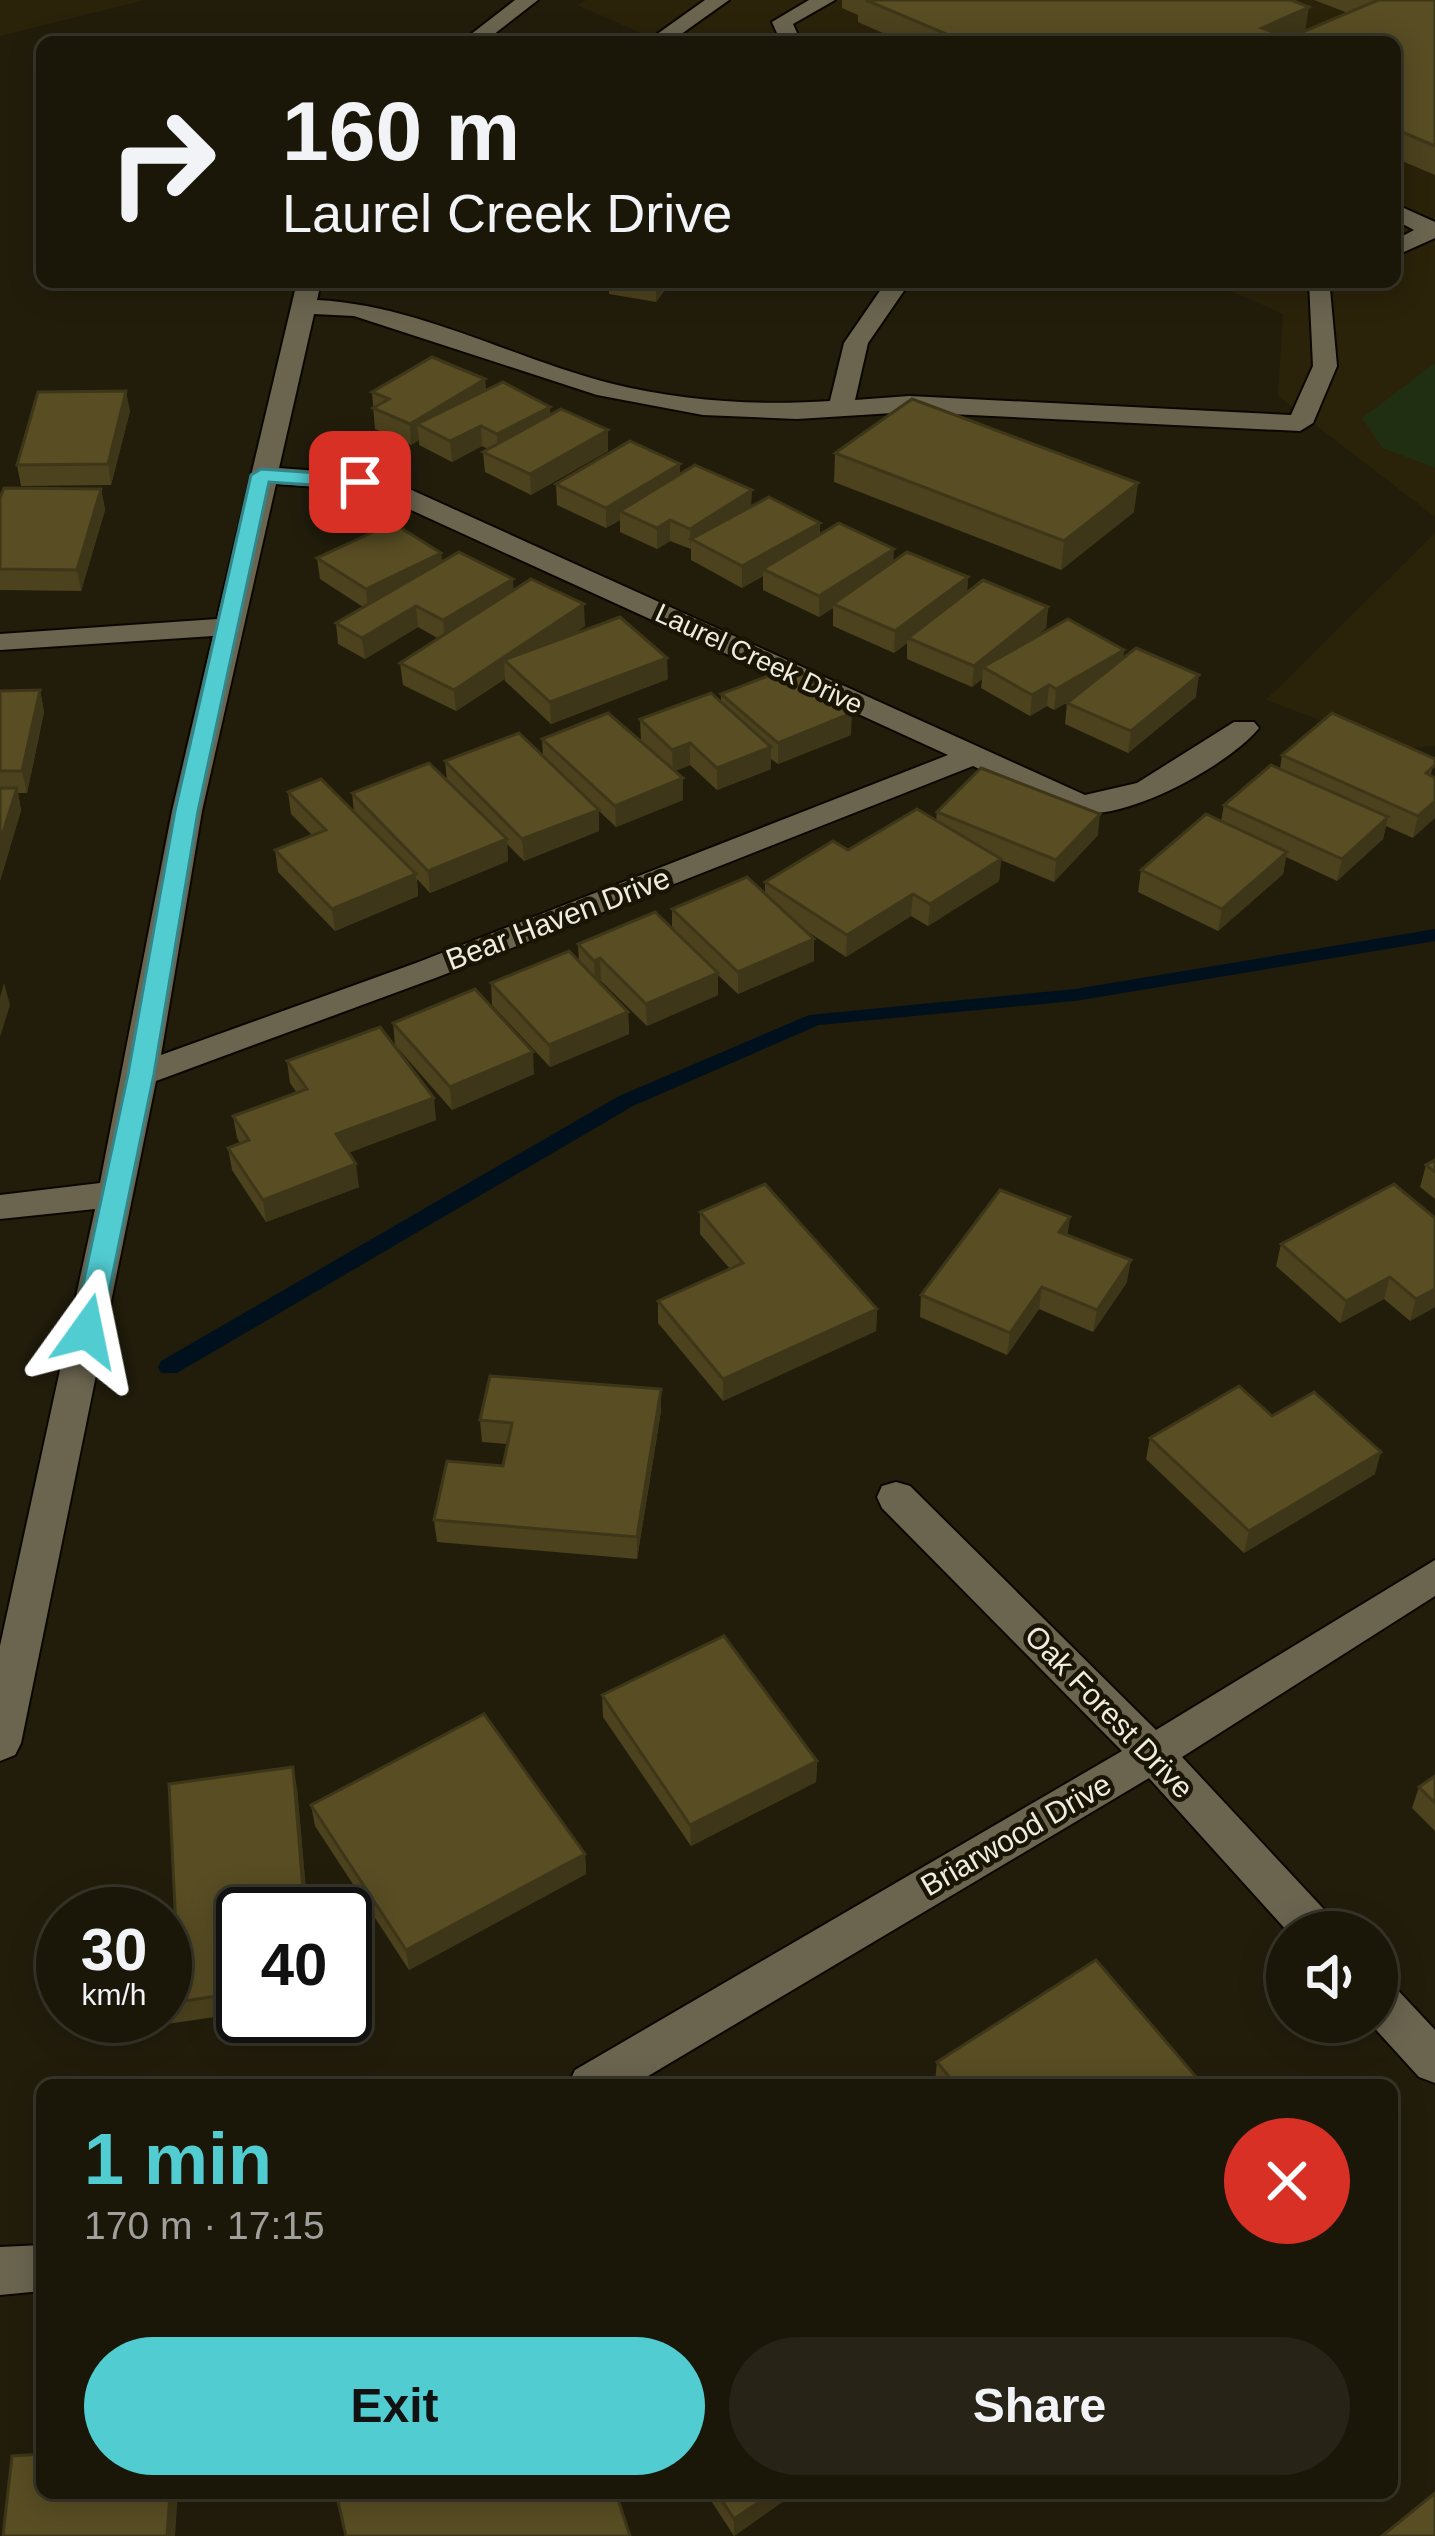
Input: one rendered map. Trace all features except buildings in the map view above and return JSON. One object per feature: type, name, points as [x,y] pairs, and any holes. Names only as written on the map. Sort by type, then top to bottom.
[{"type":"street","points":[[479,36],[528,0]]},
{"type":"street","points":[[665,36],[719,0]]},
{"type":"street","points":[[788,36],[782,22],[825,0]]},
{"type":"street","points":[[1401,214],[1432,230],[1401,246]]},
{"type":"street","points":[[841,408],[856,343],[894,288]]},
{"type":"street","points":[[0,1743],[141,1074],[187,811],[306,294],[606,390],[703,407],[909,404],[1300,423],[1325,366],[1318,288]]},
{"type":"street","name":"Laurel Creek Drive","points":[[261,475],[360,482],[396,494],[1081,804],[1106,804],[1155,788],[1244,728]]},
{"type":"street","points":[[0,642],[227,627]]},
{"type":"street","name":"Bear Haven Drive","points":[[141,1074],[427,970],[971,756]]},
{"type":"street","points":[[0,1207],[116,1194]]},
{"type":"street","name":"Oak Forest Drive","points":[[896,1497],[1154,1754],[1297,1911]]},
{"type":"street","name":"Briarwood Drive","points":[[601,2079],[1154,1754],[1435,1576]]},
{"type":"street","points":[[1398,2022],[1435,2062]]},
{"type":"street","points":[[0,2271],[36,2268]]},
{"type":"shaded area","points":[[0,0],[145,0],[0,36]]},
{"type":"shaded area","points":[[586,0],[1435,0],[1435,517],[1278,396],[1283,314],[1224,288],[1401,288],[1401,36],[647,36],[577,5]]},
{"type":"shaded area","points":[[1435,533],[1435,746],[1397,749],[1266,700]]},
{"type":"green space","points":[[1435,363],[1435,468],[1382,448],[1362,418]]},
{"type":"waterway","points":[[169,1367],[626,1101],[816,1019],[1075,995],[1435,935]]},
{"type":"route","points":[[87,1331],[141,1074],[187,811],[261,475],[360,482]]}]
